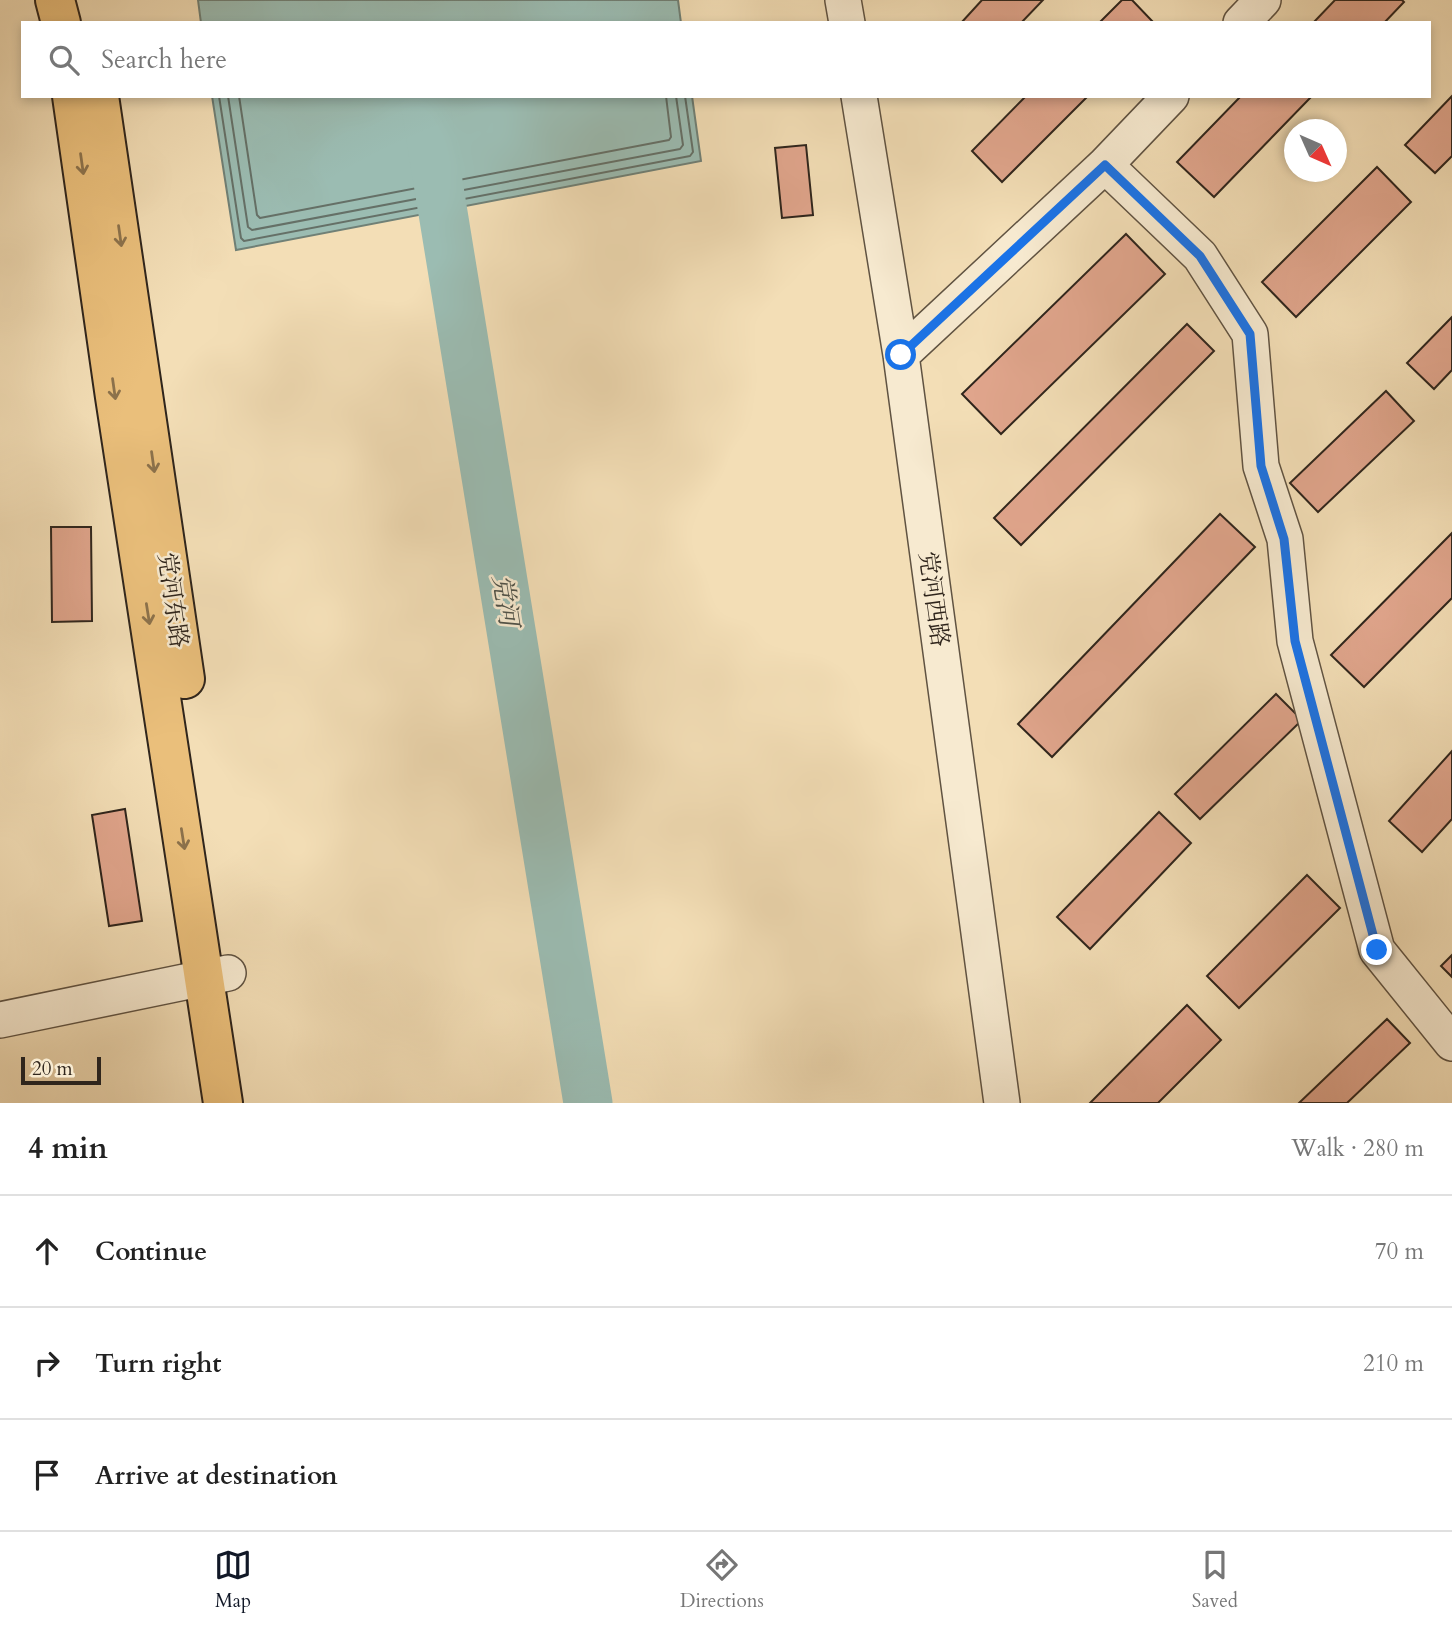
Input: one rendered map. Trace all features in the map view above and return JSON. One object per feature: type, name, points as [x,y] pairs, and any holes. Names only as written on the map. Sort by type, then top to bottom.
[{"type":"main road","points":[[55,0],[60,21]]},
{"type":"main road","points":[[82,0],[86,21]]},
{"type":"main road","points":[[72,98],[115,397],[216,975],[223,1103]]},
{"type":"main road","name":"党河东路","points":[[99,98],[216,975],[247,1103]]},
{"type":"street","points":[[843,0],[847,21]]},
{"type":"street","points":[[1243,21],[1263,0]]},
{"type":"street","name":"党河西路","points":[[859,98],[901,355],[1002,1103]]},
{"type":"street","points":[[901,355],[1105,165],[1169,98]]},
{"type":"street","points":[[1105,165],[1200,256],[1250,334],[1261,466],[1284,539],[1295,641],[1377,950],[1452,1043]]},
{"type":"street","points":[[0,1020],[216,975]]},
{"type":"water","points":[[198,0],[678,0],[681,21],[201,21]]},
{"type":"water","points":[[212,98],[692,98],[701,161],[236,250]]},
{"type":"building","points":[[982,0],[1043,0],[1023,21],[963,21]]},
{"type":"building","points":[[1122,0],[1132,0],[1152,21],[1101,21]]},
{"type":"building","points":[[1335,0],[1404,2],[1386,21],[1315,21]]},
{"type":"building","points":[[1452,96],[1452,156],[1435,173],[1405,145]]},
{"type":"building","points":[[1024,98],[1086,98],[1002,182],[972,151]]},
{"type":"building","points":[[1239,98],[1310,98],[1290,119],[1284,119],[1284,125],[1214,197],[1177,162]]},
{"type":"building","points":[[806,145],[813,215],[782,218],[775,148]]},
{"type":"building","points":[[1377,167],[1411,202],[1296,317],[1262,282]]},
{"type":"building","points":[[1126,234],[1165,274],[1001,434],[962,394]]},
{"type":"building","points":[[1452,317],[1452,370],[1434,389],[1407,363]]},
{"type":"building","points":[[1187,324],[1214,351],[1021,545],[994,518]]},
{"type":"building","points":[[1386,391],[1414,421],[1318,512],[1290,483]]},
{"type":"building","points":[[1220,514],[1255,547],[1052,757],[1018,724]]},
{"type":"building","points":[[51,527],[91,527],[92,621],[52,622]]},
{"type":"building","points":[[1452,533],[1452,598],[1364,687],[1331,655]]},
{"type":"building","points":[[1276,694],[1302,720],[1200,819],[1175,794]]},
{"type":"building","points":[[1452,751],[1452,819],[1422,852],[1389,821]]},
{"type":"building","points":[[125,809],[142,921],[109,926],[92,815]]},
{"type":"building","points":[[1159,812],[1191,843],[1090,949],[1057,917]]},
{"type":"building","points":[[1307,875],[1340,908],[1239,1008],[1207,976]]},
{"type":"building","points":[[1452,955],[1452,977],[1441,966]]},
{"type":"building","points":[[1187,1005],[1221,1040],[1158,1103],[1090,1103]]},
{"type":"building","points":[[1387,1019],[1410,1043],[1347,1103],[1299,1103]]},
{"type":"waterway","name":"党河","points":[[424,98],[588,1103]]},
{"type":"route","points":[[901,355],[1105,165],[1200,256],[1250,334],[1261,466],[1284,539],[1295,641],[1377,950]]}]
